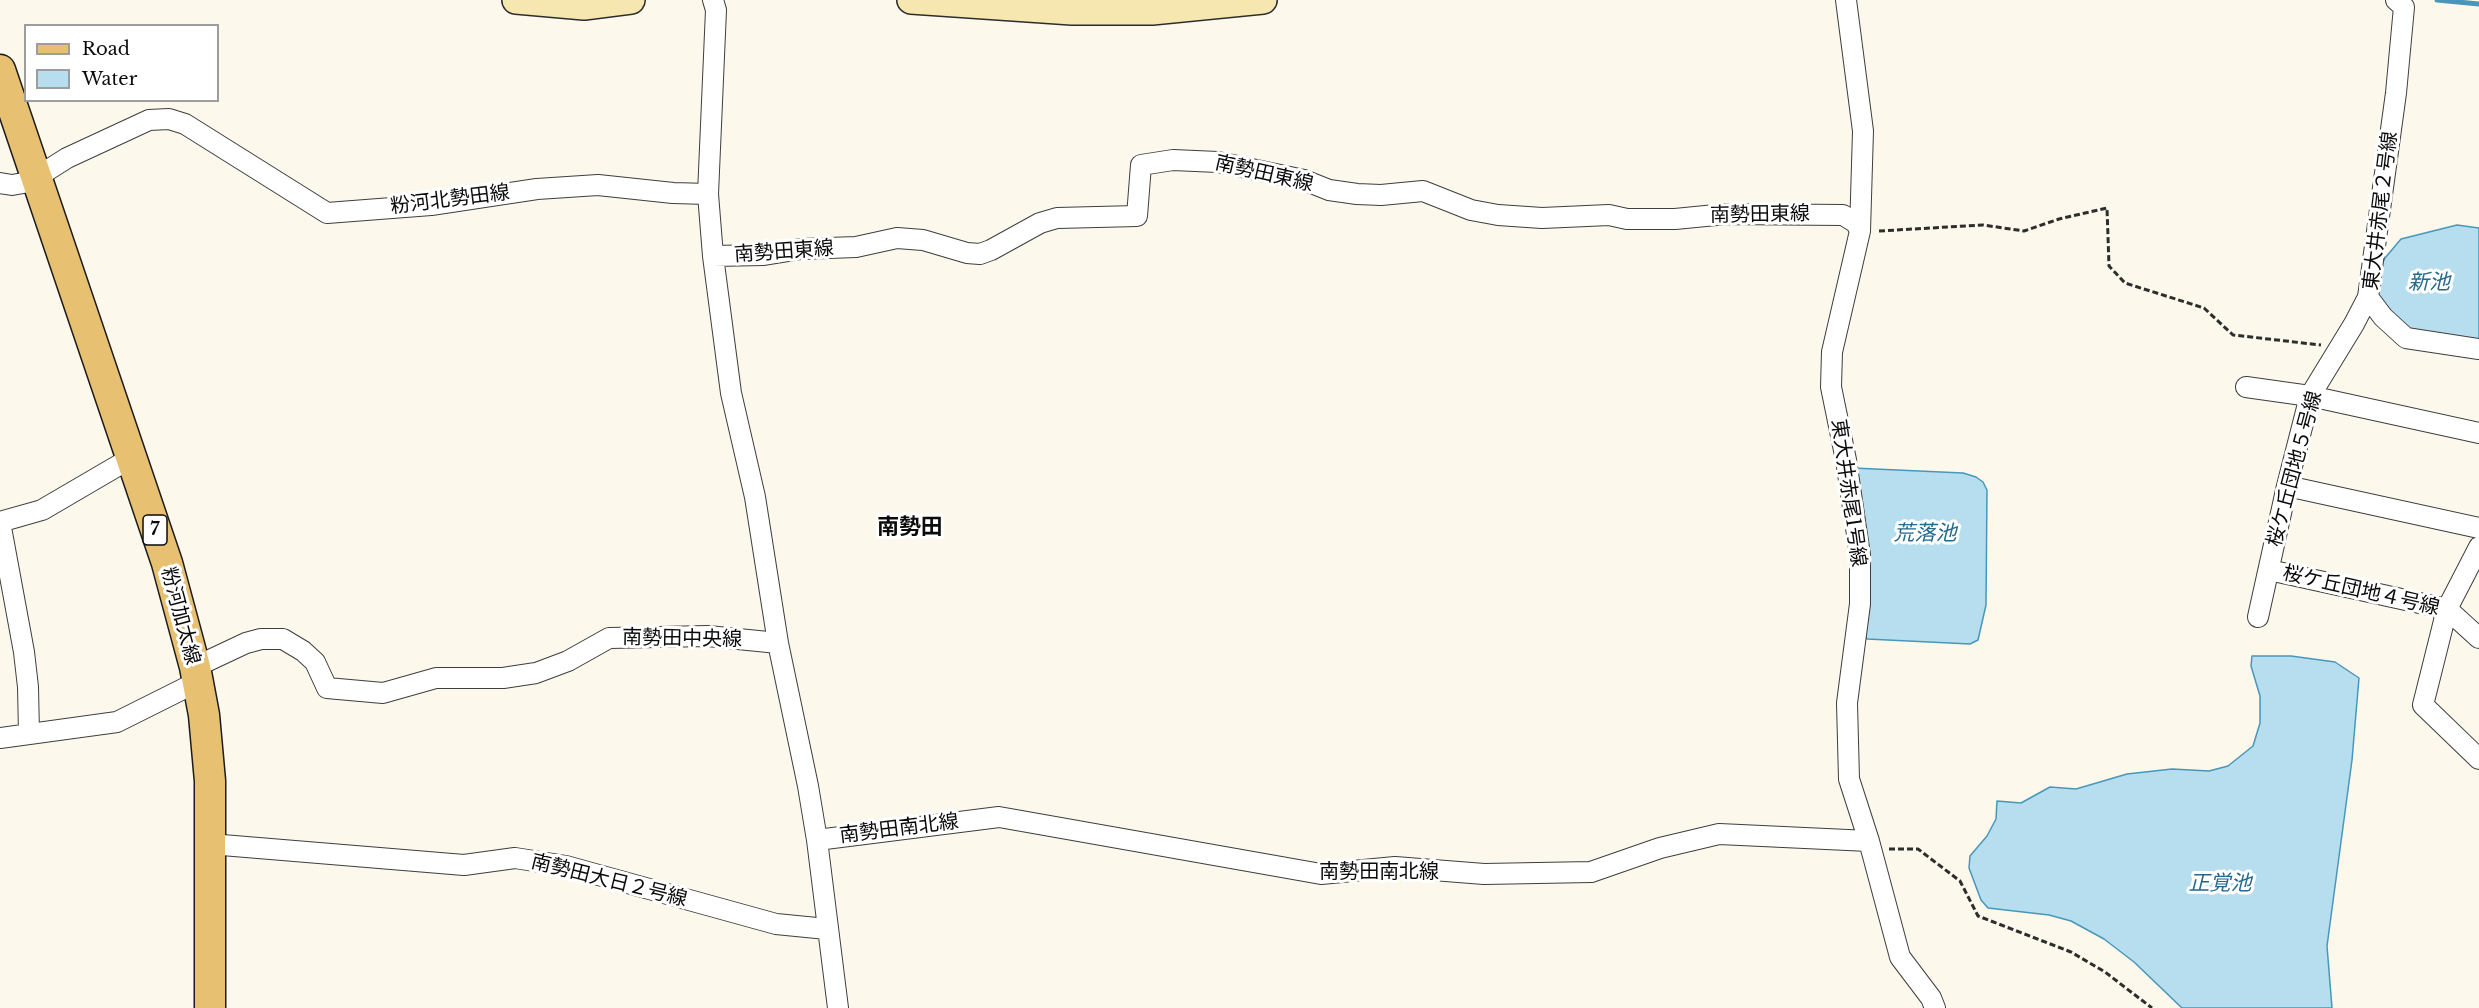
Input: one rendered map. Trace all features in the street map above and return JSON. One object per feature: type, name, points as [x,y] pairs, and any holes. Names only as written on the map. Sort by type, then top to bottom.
[{"type":"main road","name":"粉河加太線","points":[[0,70],[166,563],[196,674],[204,716],[210,781],[210,1008]]},
{"type":"street","points":[[516,0],[584,6],[632,0]]},
{"type":"street","points":[[713,0],[716,10],[708,194],[713,256],[731,393],[755,497],[778,643],[817,840],[838,1008]]},
{"type":"street","points":[[910,0],[1072,11],[1152,11],[1263,0]]},
{"type":"street","name":"東大井赤尾1号線","points":[[1846,0],[1863,131],[1860,231],[1832,352],[1831,387],[1846,460],[1860,555],[1860,604],[1847,703],[1849,778],[1869,841],[1900,957],[1931,998],[1935,1008]]},
{"type":"street","name":"東大井赤尾２号線","points":[[2396,0],[2404,7],[2397,82],[2367,297],[2383,317],[2406,338],[2479,349]]},
{"type":"street","name":"粉河北勢田線","points":[[0,183],[12,185],[29,182],[67,158],[149,120],[169,120],[185,124],[327,213],[431,205],[537,189],[598,185],[673,193],[708,194]]},
{"type":"street","name":"南勢田東線","points":[[713,256],[764,255],[801,249],[856,248],[897,238],[923,240],[967,253],[980,254],[1040,223],[1057,218],[1137,216],[1141,165],[1173,160],[1218,162],[1304,180],[1329,190],[1357,194],[1381,195],[1423,191],[1471,210],[1498,214],[1542,218],[1609,215],[1627,219],[1675,219],[1726,214],[1843,215],[1856,223],[1860,231]]},
{"type":"street","name":"桜ケ丘団地５号線","points":[[2258,617],[2310,396],[2354,324],[2367,297]]},
{"type":"street","points":[[2246,387],[2310,396],[2479,433]]},
{"type":"street","points":[[29,734],[28,687],[24,652],[0,522],[42,510],[131,458]]},
{"type":"street","points":[[2287,486],[2479,528]]},
{"type":"street","points":[[2479,547],[2447,609],[2423,705],[2479,759]]},
{"type":"street","name":"桜ケ丘団地４号線","points":[[2269,570],[2447,609],[2479,638]]},
{"type":"street","name":"南勢田中央線","points":[[196,674],[246,643],[261,639],[283,639],[303,651],[315,662],[327,688],[383,693],[436,678],[503,678],[536,674],[568,661],[609,638],[708,636],[778,643]]},
{"type":"street","points":[[0,738],[117,722],[196,674]]},
{"type":"street","name":"南勢田南北線","points":[[817,840],[999,817],[1321,874],[1395,867],[1484,874],[1591,872],[1660,848],[1719,834],[1869,841]]},
{"type":"street","name":"南勢田大日２号線","points":[[210,844],[464,865],[515,858],[566,866],[776,924],[827,929]]},
{"type":"path","points":[[1860,231],[1983,225],[2024,231],[2059,219],[2107,207],[2109,266],[2126,283],[2204,308],[2233,335],[2325,345]]},
{"type":"path","points":[[1869,841],[1883,849],[1918,849],[1960,881],[1978,916],[2071,952],[2105,972],[2152,1008]]},
{"type":"water","name":"新池","points":[[2457,225],[2479,228],[2479,342],[2414,331],[2402,326],[2375,294],[2374,280],[2385,258],[2401,239]]},
{"type":"water","name":"荒落池","points":[[1853,468],[1963,473],[1983,482],[1987,490],[1986,605],[1978,640],[1970,644],[1867,639],[1862,631]]},
{"type":"water","name":"正覚池","points":[[2252,656],[2291,656],[2335,662],[2359,678],[2352,760],[2327,946],[2332,1008],[2182,1008],[2134,962],[2104,939],[2071,921],[2049,915],[1988,908],[1981,900],[1969,868],[1970,856],[1987,836],[1996,819],[1997,801],[2021,803],[2050,787],[2076,789],[2127,774],[2172,769],[2209,771],[2228,766],[2253,746],[2260,723],[2260,696],[2251,666]]},
{"type":"waterway","points":[[2437,0],[2479,4]]},
{"type":"district","name":"南勢田","points":[[910,528]]}]
